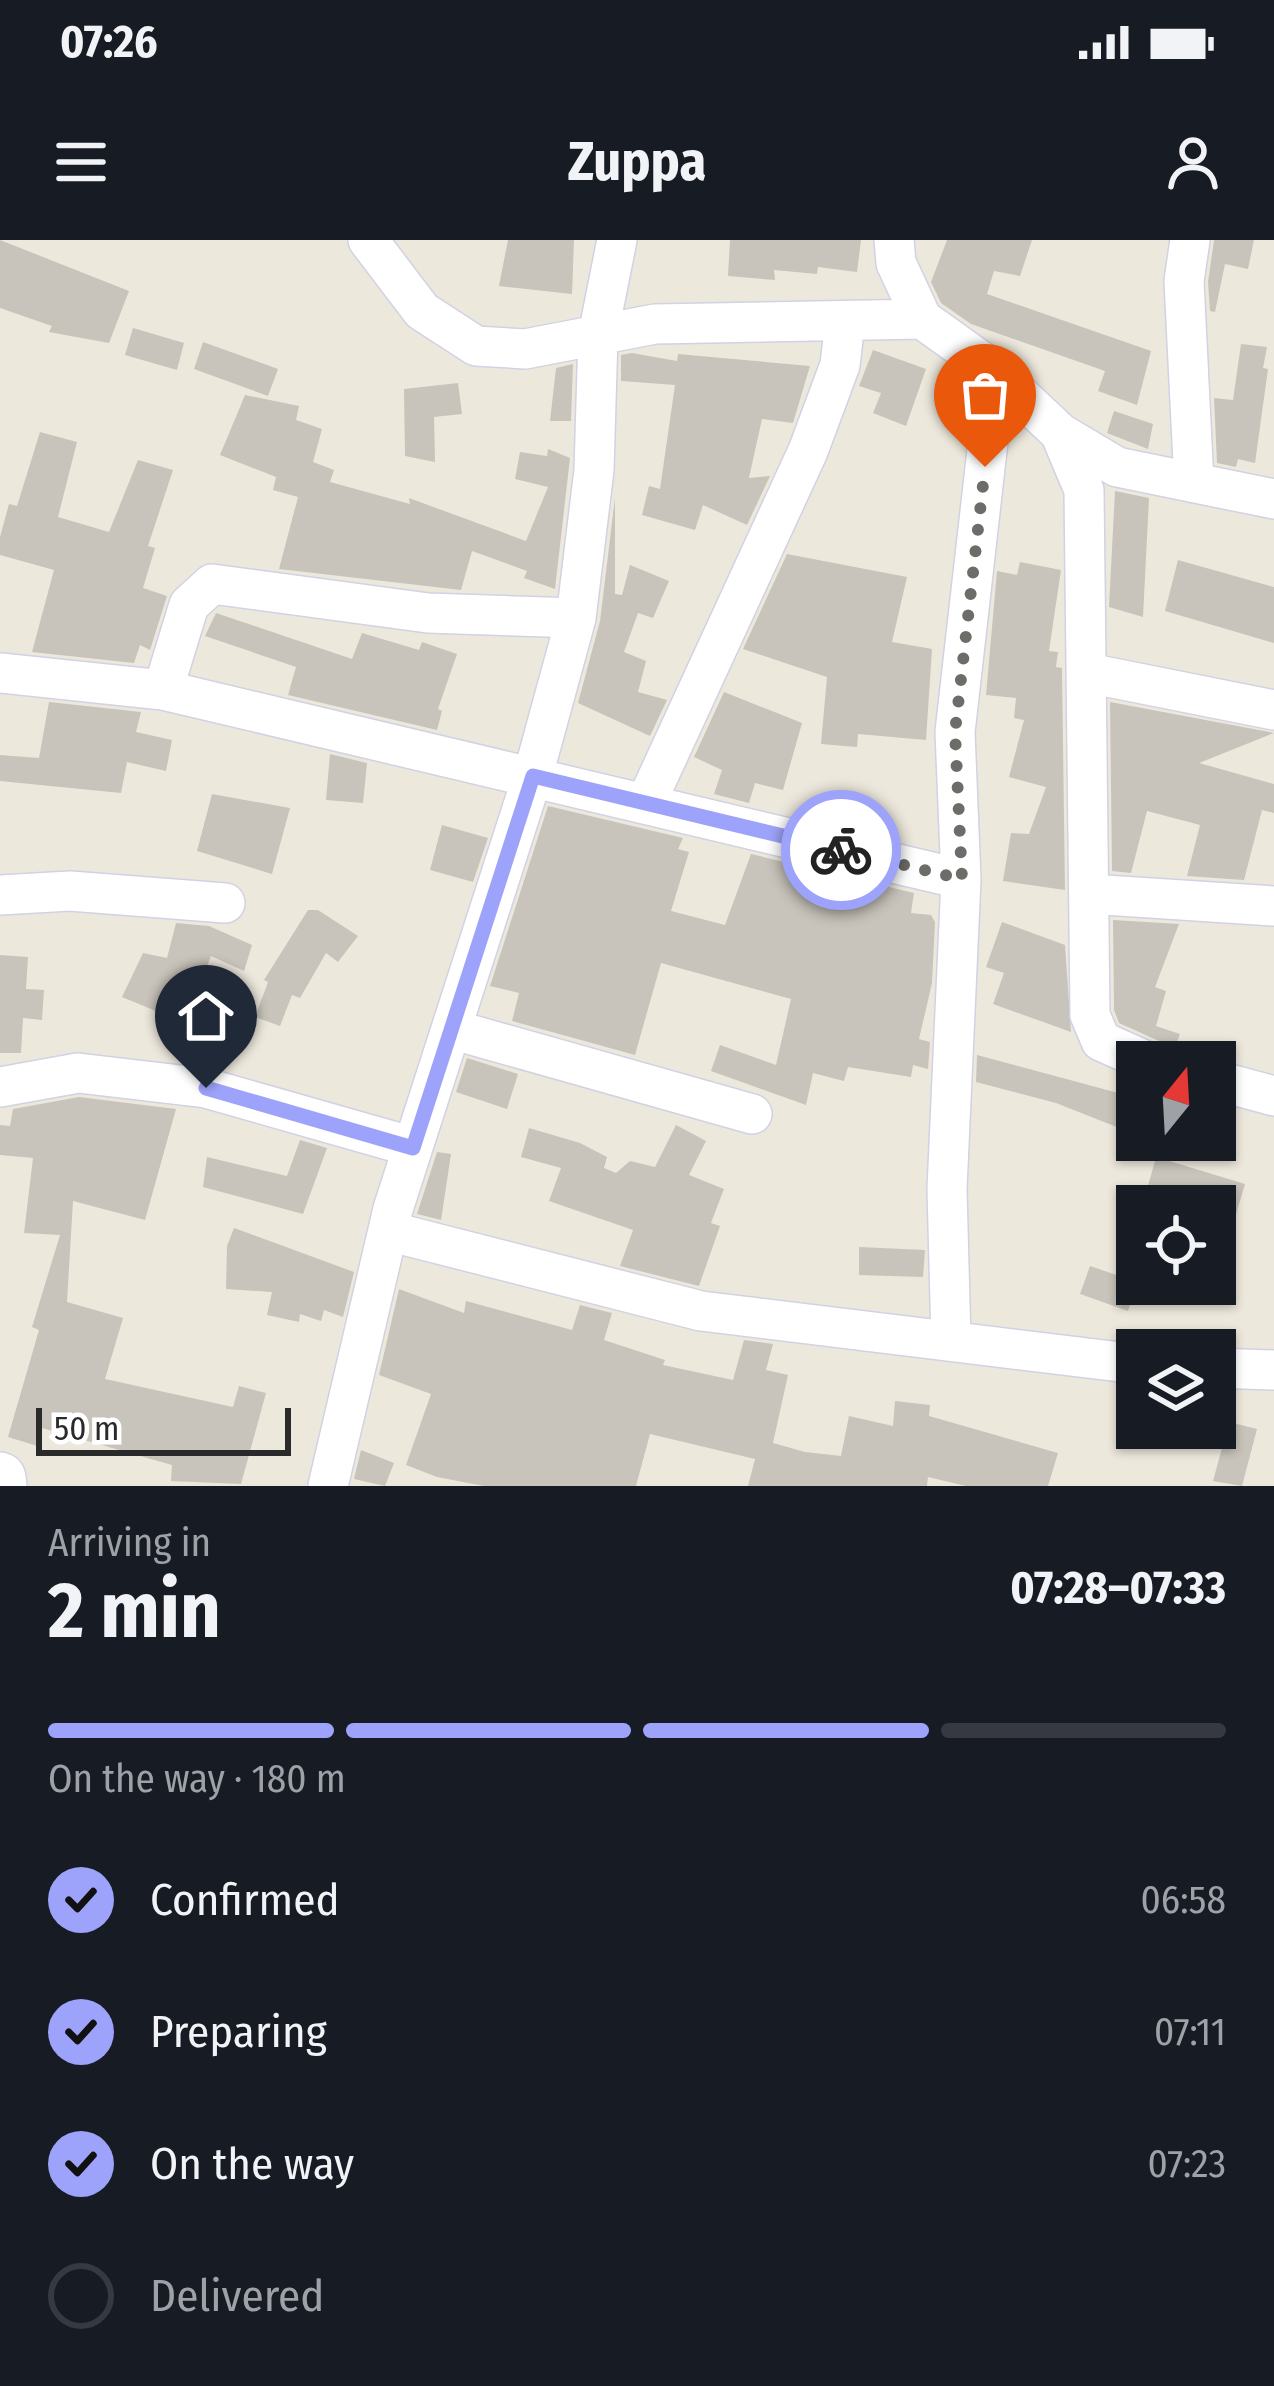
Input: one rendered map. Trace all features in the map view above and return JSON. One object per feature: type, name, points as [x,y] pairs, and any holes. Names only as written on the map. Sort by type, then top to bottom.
[{"type":"street","points":[[368,240],[422,311],[476,346],[525,349],[655,324],[922,320]]},
{"type":"street","points":[[328,1486],[388,1232],[533,776],[576,618],[594,470],[598,335],[617,240]]},
{"type":"street","points":[[894,240],[896,263],[922,320],[992,369],[1060,433],[1117,467],[1274,499]]},
{"type":"street","points":[[1190,240],[1184,280],[1194,484]]},
{"type":"street","points":[[646,803],[808,452],[840,365],[845,322]]},
{"type":"street","points":[[951,1341],[947,1189],[962,879],[955,732],[991,424],[992,369]]},
{"type":"street","points":[[1060,433],[1084,490],[1090,1015],[1101,1042],[1116,1048]]},
{"type":"street","points":[[163,690],[189,604],[212,584],[428,613],[576,618]]},
{"type":"street","points":[[0,673],[163,690],[962,879]]},
{"type":"street","points":[[1088,673],[1274,710]]},
{"type":"street","points":[[0,895],[70,891],[225,903]]},
{"type":"street","points":[[1089,893],[1274,906]]},
{"type":"street","points":[[451,1029],[752,1114]]},
{"type":"street","points":[[0,1087],[78,1073],[206,1088],[413,1148]]},
{"type":"street","points":[[1236,1086],[1274,1096]]},
{"type":"street","points":[[388,1232],[701,1311],[1116,1361]]},
{"type":"street","points":[[1236,1369],[1274,1370]]},
{"type":"building","points":[[0,240],[129,291],[109,343],[49,332],[52,326],[0,308]]},
{"type":"building","points":[[508,240],[574,240],[572,294],[499,286]]},
{"type":"building","points":[[730,240],[861,240],[857,272],[818,267],[817,274],[774,270],[775,280],[728,276]]},
{"type":"building","points":[[947,240],[1032,240],[1020,276],[994,271],[987,294],[1151,351],[1137,405],[1098,391],[1105,371],[971,324],[941,303],[931,282]]},
{"type":"building","points":[[1214,240],[1254,240],[1248,269],[1225,264],[1215,312],[1210,311],[1208,282]]},
{"type":"building","points":[[133,328],[184,343],[177,370],[125,355]]},
{"type":"building","points":[[203,342],[278,369],[268,396],[194,369]]},
{"type":"building","points":[[1241,344],[1267,347],[1263,368],[1268,369],[1255,463],[1238,459],[1236,467],[1217,463],[1214,398],[1233,400]]},
{"type":"building","points":[[873,350],[926,369],[906,426],[873,413],[881,393],[859,386]]},
{"type":"building","points":[[678,354],[810,366],[793,423],[762,419],[749,478],[770,476],[747,525],[703,505],[695,530],[642,515],[649,486],[660,489],[675,385],[621,381],[621,355],[677,361]]},
{"type":"building","points":[[573,364],[571,421],[550,421],[556,368]]},
{"type":"building","points":[[458,383],[462,414],[434,417],[435,462],[405,456],[404,389]]},
{"type":"building","points":[[245,395],[299,406],[296,420],[322,429],[313,462],[334,470],[330,482],[410,504],[409,498],[526,541],[548,487],[515,479],[520,452],[547,456],[548,449],[570,458],[555,589],[524,578],[527,571],[472,551],[461,590],[279,569],[298,497],[273,490],[276,477],[220,455]]},
{"type":"building","points":[[1114,411],[1153,424],[1148,449],[1107,433]]},
{"type":"building","points":[[40,432],[77,442],[58,517],[109,532],[138,460],[173,470],[148,546],[155,548],[143,588],[167,596],[150,650],[140,645],[134,663],[32,652],[54,570],[0,555],[0,537],[9,504],[17,506]]},
{"type":"building","points":[[1115,491],[1149,498],[1143,617],[1109,607]]},
{"type":"building","points":[[615,498],[615,594],[622,595],[630,565],[669,581],[653,618],[638,613],[624,652],[646,661],[638,692],[667,700],[650,736],[578,703],[600,621]]},
{"type":"building","points":[[787,554],[907,577],[892,642],[932,649],[926,740],[858,734],[857,747],[821,744],[827,677],[743,649]]},
{"type":"building","points":[[1178,560],[1274,587],[1274,643],[1165,611]]},
{"type":"building","points":[[1020,562],[1061,570],[1049,651],[1058,652],[1056,667],[1062,668],[1065,890],[1003,881],[1011,833],[1029,834],[1046,787],[1009,777],[1024,720],[1014,718],[1016,698],[986,695],[997,571],[1017,575]]},
{"type":"building","points":[[216,613],[352,659],[362,633],[419,650],[422,642],[457,654],[438,709],[442,711],[437,730],[288,695],[296,667],[205,636]]},
{"type":"building","points":[[724,692],[802,723],[783,790],[755,783],[749,803],[714,794],[722,770],[694,757]]},
{"type":"building","points":[[49,702],[141,712],[136,732],[172,740],[166,771],[127,762],[121,793],[0,781],[0,755],[39,758]]},
{"type":"building","points":[[1110,702],[1274,733],[1199,763],[1274,784],[1274,813],[1262,810],[1244,880],[1187,876],[1200,825],[1147,811],[1131,873],[1112,871]]},
{"type":"building","points":[[330,754],[367,763],[363,803],[326,800]]},
{"type":"building","points":[[212,794],[290,808],[272,874],[197,851]]},
{"type":"building","points":[[548,806],[683,838],[678,849],[689,852],[671,911],[725,925],[751,854],[914,893],[911,913],[931,915],[935,922],[932,983],[919,1039],[930,1042],[928,1069],[913,1065],[911,1077],[848,1067],[844,1081],[813,1073],[806,1105],[711,1071],[720,1045],[776,1065],[791,999],[661,963],[635,1055],[512,1021],[519,993],[490,986]]},
{"type":"building","points":[[442,825],[488,838],[473,882],[430,870]]},
{"type":"building","points":[[308,910],[318,910],[358,936],[338,962],[326,953],[300,998],[292,995],[280,1026],[255,1017],[268,982],[264,980]]},
{"type":"building","points":[[1113,920],[1179,924],[1155,987],[1166,991],[1156,1026],[1180,1034],[1177,1041],[1159,1041],[1119,1023],[1114,1010]]},
{"type":"building","points":[[1002,922],[1065,945],[1071,1032],[993,1004],[1004,973],[986,967]]},
{"type":"building","points":[[176,923],[209,926],[252,945],[244,971],[211,956],[185,1023],[122,997],[143,953],[167,958]]},
{"type":"building","points":[[0,955],[28,957],[26,989],[44,990],[42,1020],[23,1018],[21,1053],[0,1053]]},
{"type":"building","points":[[977,1055],[1116,1092],[1116,1127],[1056,1103],[976,1082]]},
{"type":"building","points":[[467,1058],[518,1074],[507,1109],[456,1092]]},
{"type":"building","points":[[79,1097],[176,1109],[145,1220],[73,1201],[67,1302],[123,1318],[105,1379],[233,1407],[239,1386],[266,1393],[241,1484],[171,1481],[172,1465],[42,1428],[37,1446],[8,1437],[39,1330],[32,1327],[60,1235],[24,1233],[33,1158],[0,1155],[0,1125],[10,1126],[13,1109]]},
{"type":"building","points":[[676,1125],[706,1141],[689,1175],[724,1189],[711,1223],[720,1226],[699,1286],[620,1266],[633,1230],[549,1201],[561,1168],[521,1157],[529,1128],[580,1143],[607,1157],[604,1168],[616,1173],[630,1161],[655,1167]]},
{"type":"building","points":[[300,1140],[327,1148],[303,1214],[203,1187],[207,1157],[287,1176]]},
{"type":"building","points":[[437,1152],[451,1154],[441,1220],[417,1214]]},
{"type":"building","points":[[1155,1161],[1245,1184],[1236,1214],[1236,1185],[1148,1185]]},
{"type":"building","points":[[234,1228],[354,1272],[343,1317],[324,1310],[321,1321],[300,1314],[299,1322],[267,1315],[272,1292],[226,1289],[227,1246]]},
{"type":"building","points":[[859,1247],[925,1250],[923,1277],[859,1275]]},
{"type":"building","points":[[1090,1266],[1116,1275],[1116,1305],[1130,1305],[1128,1311],[1080,1294]]},
{"type":"building","points":[[399,1289],[464,1313],[466,1301],[572,1330],[580,1305],[612,1313],[604,1340],[665,1360],[663,1365],[733,1380],[744,1340],[773,1344],[766,1370],[788,1375],[773,1443],[805,1452],[841,1456],[849,1416],[893,1426],[895,1401],[930,1405],[929,1416],[1058,1453],[1048,1486],[966,1486],[928,1477],[927,1486],[748,1486],[755,1459],[650,1434],[636,1486],[484,1486],[437,1477],[406,1465],[431,1394],[379,1375]]},
{"type":"building","points":[[1236,1424],[1257,1429],[1242,1486],[1213,1481],[1222,1449],[1236,1449]]},
{"type":"building","points":[[361,1450],[394,1463],[385,1486],[354,1479]]},
{"type":"way so far","points":[[841,850],[962,879],[955,732],[985,467]]},
{"type":"route","points":[[206,1088],[413,1148],[533,776],[841,850]]}]
